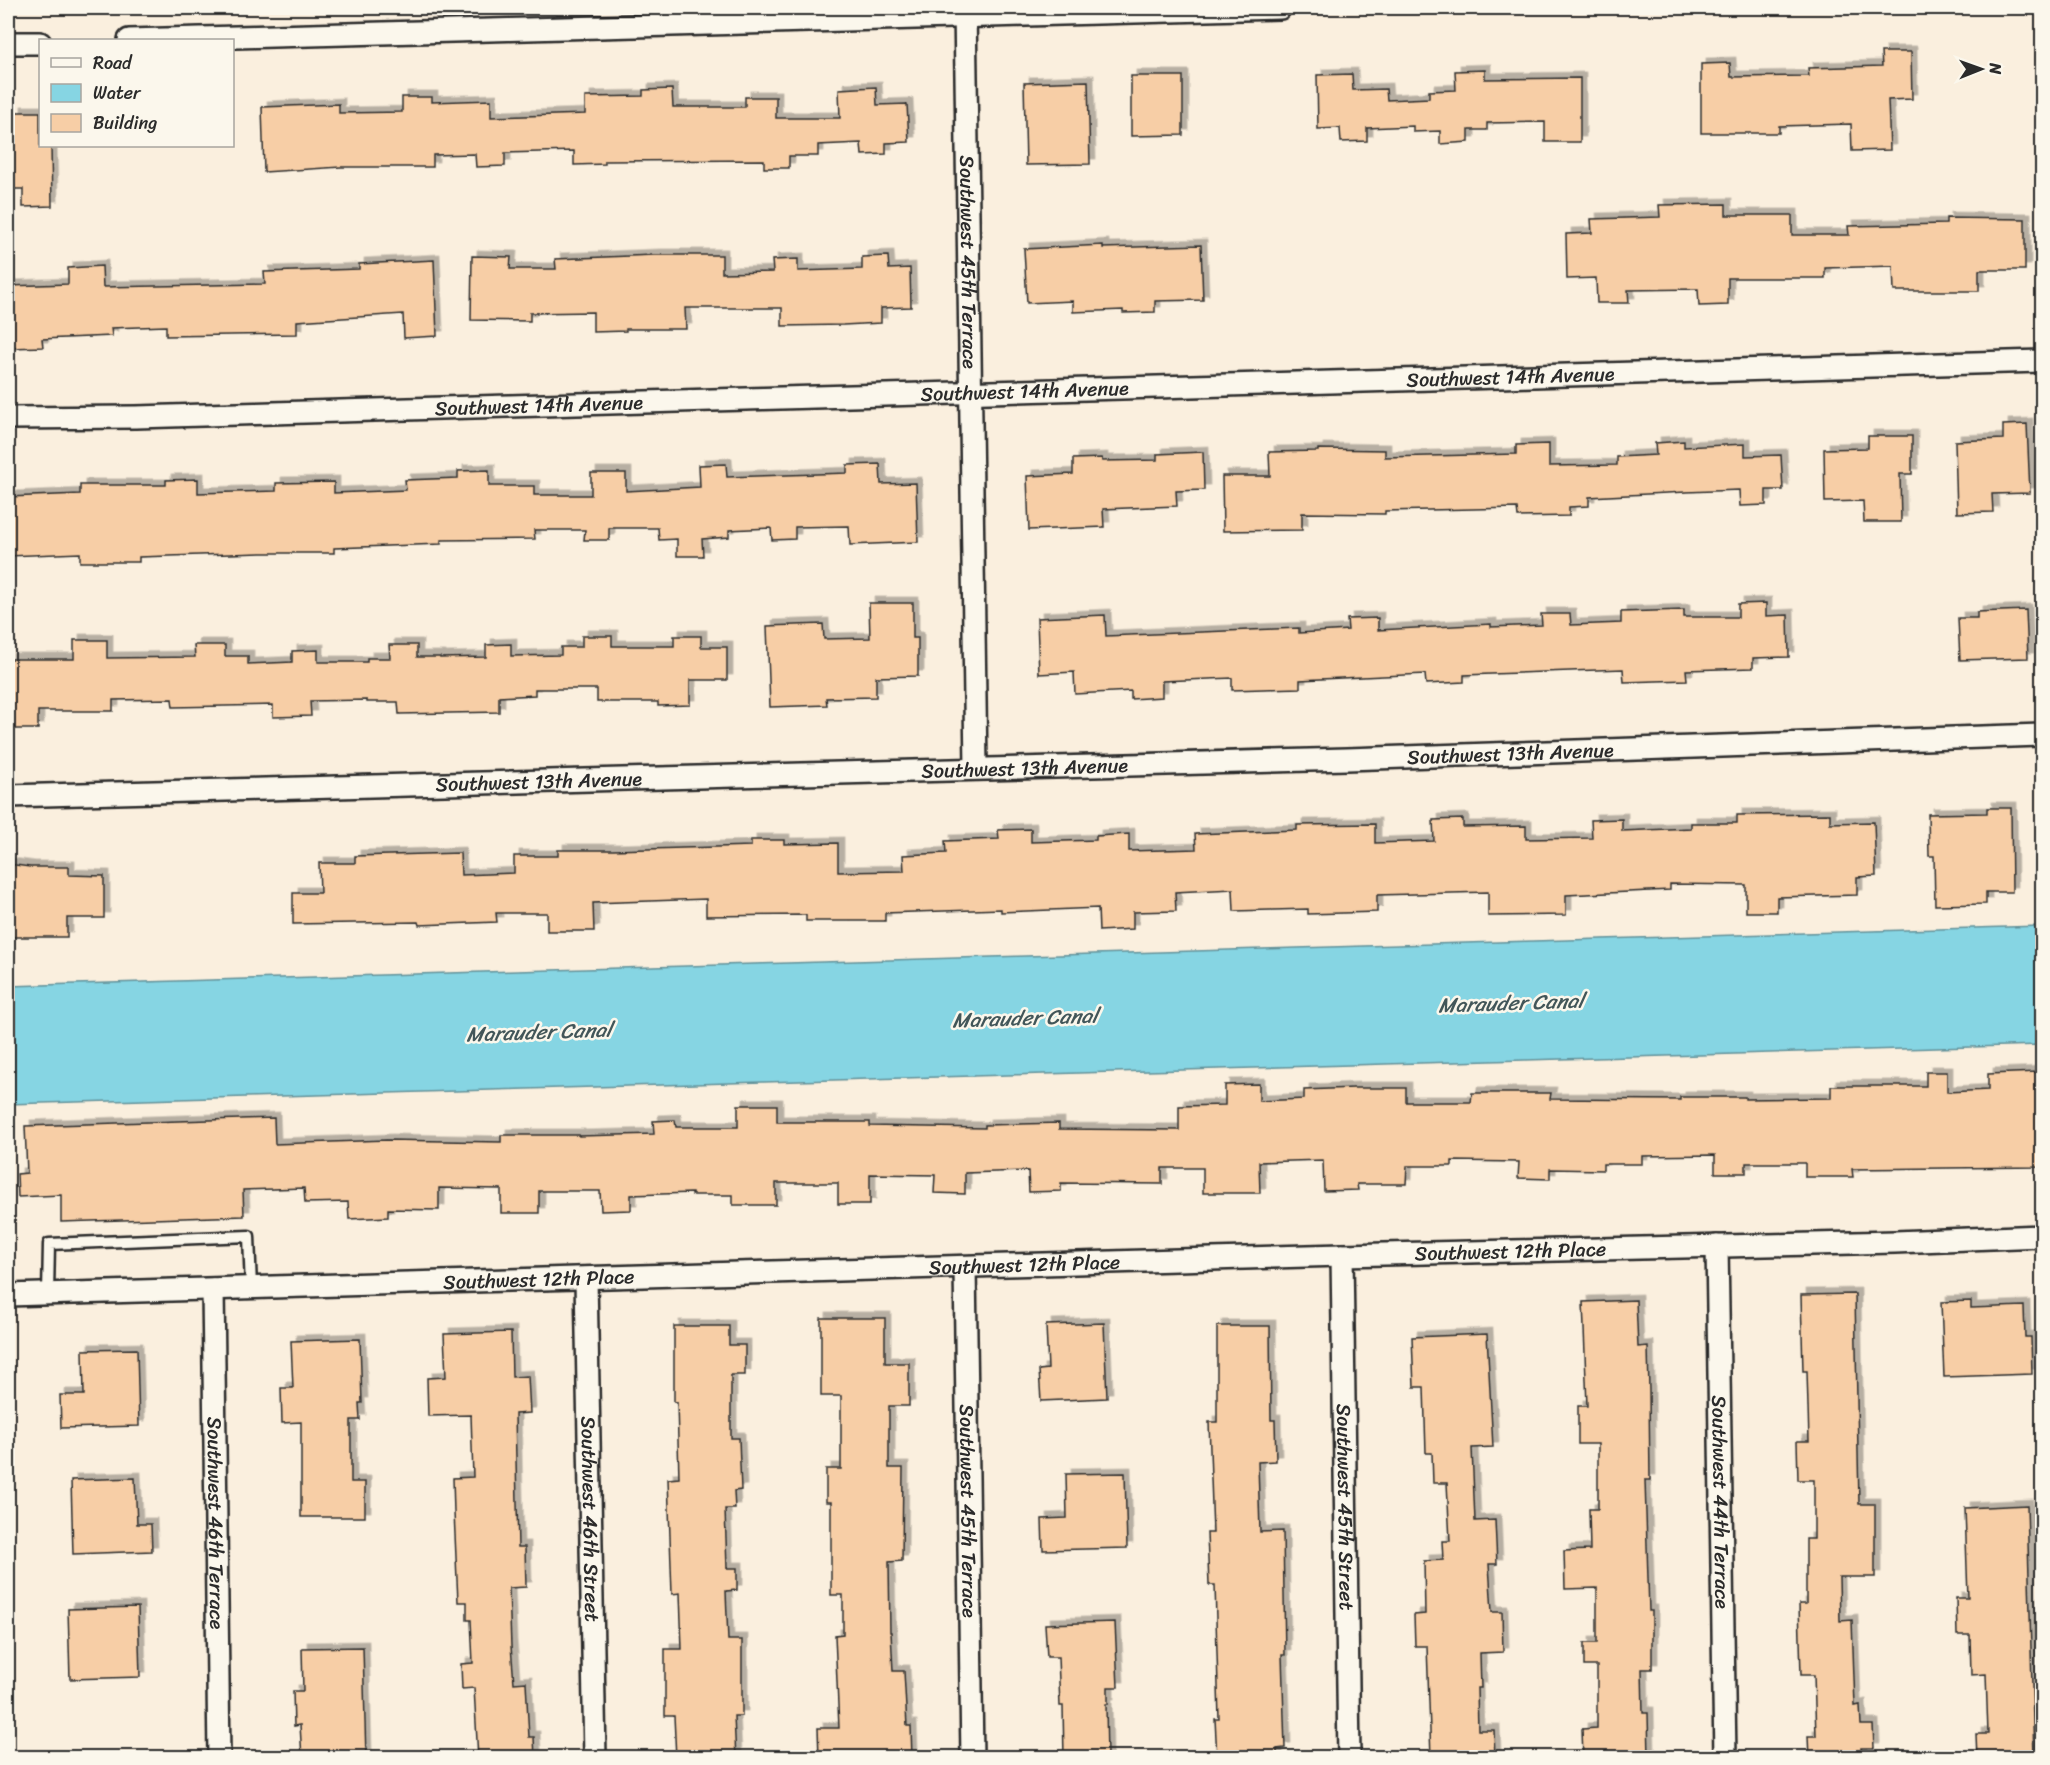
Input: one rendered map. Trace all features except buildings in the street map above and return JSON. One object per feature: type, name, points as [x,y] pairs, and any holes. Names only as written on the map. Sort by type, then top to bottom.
[{"type":"street","points":[[159,39],[965,12],[1280,8]]},
{"type":"street","name":"Southwest 45th Terrace","points":[[965,12],[976,768]]},
{"type":"street","points":[[8,43],[39,43]]},
{"type":"street","name":"Southwest 14th Avenue","points":[[8,418],[136,417],[2043,361]]},
{"type":"street","name":"Southwest 13th Avenue","points":[[8,796],[1347,759],[2043,735]]},
{"type":"street","name":"Southwest 12th Place","points":[[8,1295],[2043,1236]]},
{"type":"street","name":"Southwest 44th Terrace","points":[[1717,1246],[1725,1758]]},
{"type":"street","name":"Southwest 45th Street","points":[[1341,1255],[1349,1758]]},
{"type":"street","name":"Southwest 45th Terrace","points":[[965,1267],[972,1758]]},
{"type":"street","name":"Southwest 46th Street","points":[[586,1279],[595,1758]]},
{"type":"street","name":"Southwest 46th Terrace","points":[[213,1289],[219,1758]]},
{"type":"lane","points":[[48,1294],[49,1244],[249,1236],[251,1288]]},
{"type":"water","name":"Marauder Canal","points":[[2042,926],[2042,1045],[8,1104],[8,986]]}]
